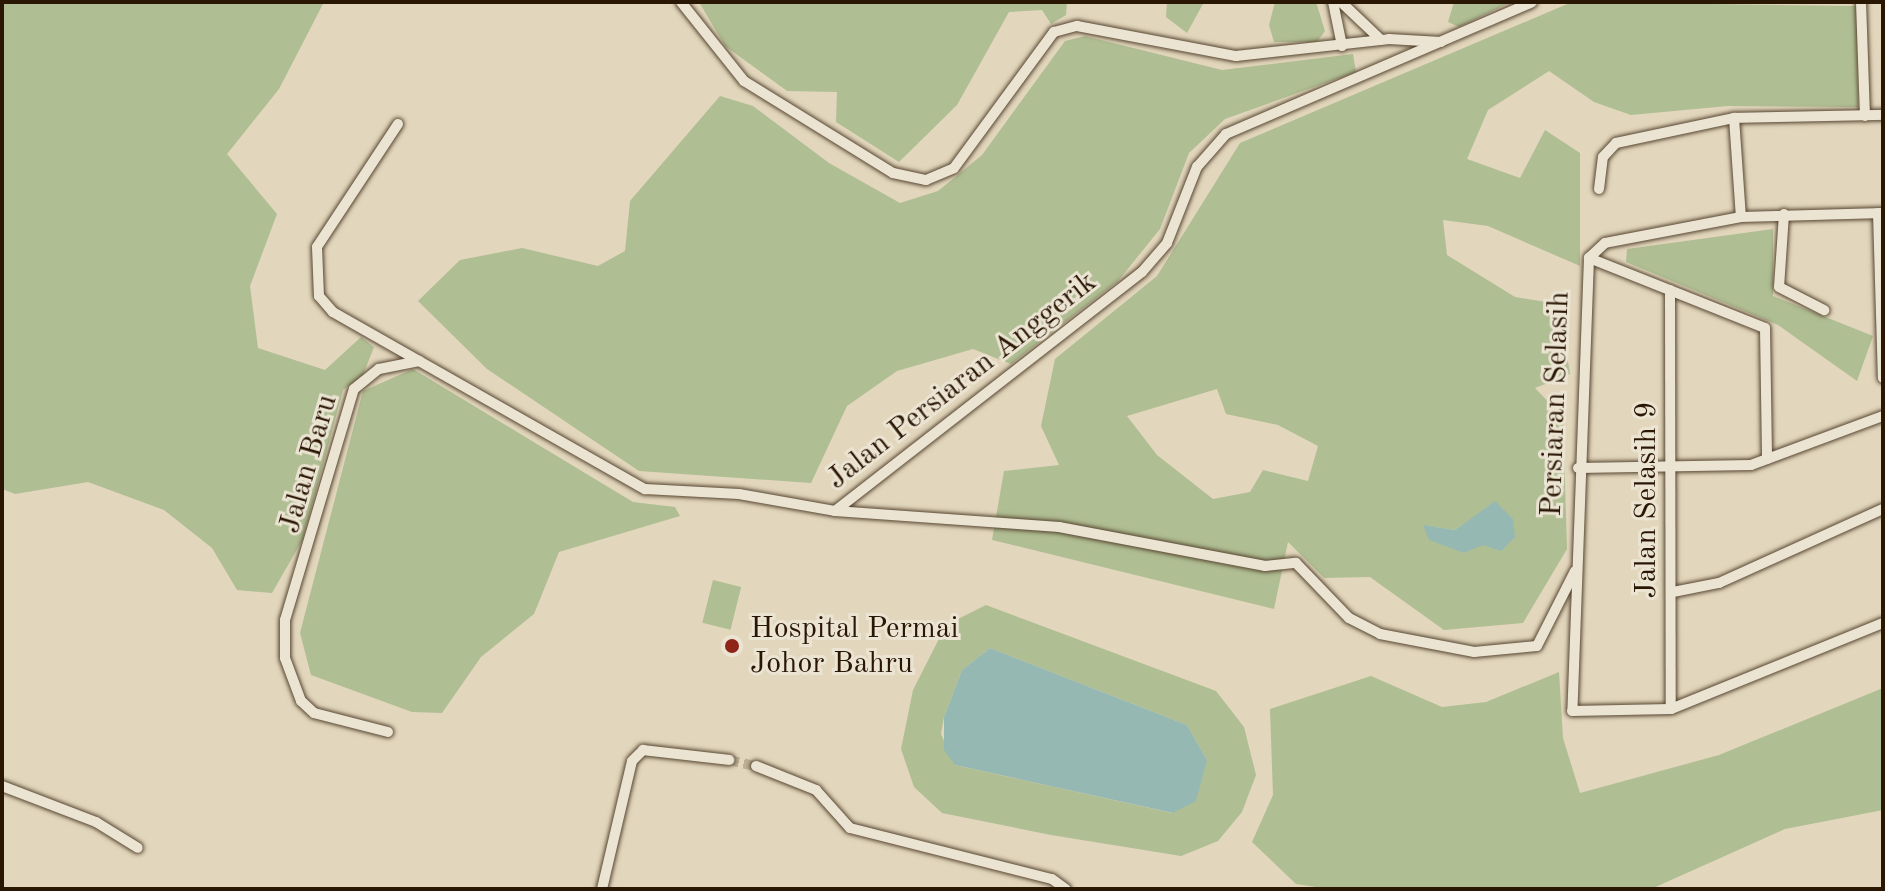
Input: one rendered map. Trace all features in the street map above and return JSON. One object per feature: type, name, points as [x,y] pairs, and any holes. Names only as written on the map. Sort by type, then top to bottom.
[{"type":"street","points":[[681,2],[744,81],[893,173],[926,180],[954,168],[1054,32],[1099,27],[1236,56],[1381,40],[1446,42]]},
{"type":"street","points":[[1333,2],[1342,46]]},
{"type":"street","points":[[1341,2],[1381,40]]},
{"type":"street","name":"Jalan Persiaran Anggerik","points":[[398,124],[317,247],[314,271],[319,296],[333,312],[645,489],[835,511],[1142,272],[1167,243],[1197,167],[1226,134],[1446,42],[1532,2]]},
{"type":"street","points":[[1861,2],[1865,116]]},
{"type":"street","points":[[1599,189],[1607,147],[1734,118],[1883,115]]},
{"type":"street","points":[[1734,118],[1741,217]]},
{"type":"street","points":[[1880,213],[1883,378]]},
{"type":"street","name":"Persiaran Selasih","points":[[1671,709],[1572,711],[1578,468],[1589,258],[1605,243],[1741,217],[1880,213]]},
{"type":"street","points":[[1784,214],[1779,287],[1824,310]]},
{"type":"street","points":[[1589,258],[1765,328],[1767,459]]},
{"type":"street","name":"Jalan Selasih 9","points":[[1670,290],[1671,709]]},
{"type":"street","name":"Jalan Baru","points":[[388,732],[314,713],[301,701],[285,658],[285,620],[354,389],[379,369],[419,361]]},
{"type":"street","points":[[1578,468],[1767,459],[1883,416]]},
{"type":"street","points":[[1673,592],[1719,583],[1883,509]]},
{"type":"street","points":[[835,511],[1059,527],[1265,566],[1296,563],[1359,623],[1474,652],[1537,646],[1575,571]]},
{"type":"street","points":[[1671,709],[1883,623]]},
{"type":"street","points":[[602,889],[632,761],[643,750],[729,760]]},
{"type":"street","points":[[756,766],[816,790],[850,828],[1052,879],[1066,889]]},
{"type":"street","points":[[2,786],[96,822],[138,848]]},
{"type":"green space","points":[[2,2],[324,2],[279,89],[227,154],[277,214],[250,286],[258,348],[325,370],[361,337],[374,347],[363,375],[343,390],[303,539],[272,593],[237,590],[212,548],[164,510],[88,482],[15,494],[2,489]]},
{"type":"green space","points":[[699,2],[1067,2],[1066,15],[1051,24],[1042,10],[1009,12],[957,105],[899,162],[836,122],[837,92],[787,91],[725,46]]},
{"type":"green space","points":[[1167,2],[1204,2],[1187,33],[1166,17]]},
{"type":"green space","points":[[1275,2],[1316,2],[1325,31],[1317,42],[1274,42],[1269,25]]},
{"type":"green space","points":[[1454,2],[1511,2],[1459,27],[1448,22]]},
{"type":"green space","points":[[1572,2],[1857,6],[1858,107],[1728,106],[1631,115],[1594,102],[1549,71],[1488,110],[1467,159],[1520,178],[1545,130],[1580,153],[1580,266],[1488,226],[1443,220],[1447,255],[1515,297],[1559,304],[1570,374],[1535,388],[1563,417],[1567,549],[1523,623],[1444,630],[1370,577],[1324,578],[1288,542],[1274,609],[992,540],[1004,471],[1059,465],[1041,426],[1055,359],[1157,276],[1240,143]],"holes":[[[1217,389],[1226,414],[1278,425],[1318,446],[1308,481],[1263,470],[1250,492],[1213,499],[1157,455],[1127,416]],[[1495,502],[1483,545],[1435,527],[1455,530]]]},
{"type":"green space","points":[[1085,36],[1222,70],[1353,54],[1356,72],[1225,119],[1189,153],[1160,229],[1118,281],[1011,364],[973,349],[897,371],[847,406],[811,483],[639,471],[487,369],[418,301],[460,260],[522,248],[598,266],[625,251],[630,201],[720,96],[753,106],[829,163],[900,203],[938,191],[982,155],[1065,41]]},
{"type":"green space","points":[[1773,229],[1773,296],[1873,336],[1857,381],[1778,325],[1626,262],[1627,249]]},
{"type":"green space","points":[[413,369],[633,502],[675,507],[680,516],[559,552],[534,614],[481,657],[442,713],[412,712],[311,675],[300,633],[363,391]]},
{"type":"green space","points":[[713,580],[741,587],[730,630],[702,623]]},
{"type":"green space","points":[[986,605],[1216,691],[1244,727],[1256,775],[1242,812],[1218,841],[1181,856],[942,813],[914,787],[901,749],[913,690],[946,625]],"holes":[[[990,648],[1187,725],[1207,760],[1172,813],[955,765],[941,734],[944,717],[962,670]]]},
{"type":"green space","points":[[1559,672],[1563,738],[1580,793],[1719,755],[1883,688],[1883,810],[1785,829],[1651,889],[1329,889],[1296,884],[1252,842],[1273,795],[1270,709],[1371,676],[1442,707],[1486,702]]},
{"type":"water","points":[[1495,501],[1513,519],[1515,537],[1501,551],[1483,545],[1464,553],[1429,540],[1423,525],[1455,530]]},
{"type":"water","points":[[990,648],[1187,725],[1207,760],[1196,801],[1173,813],[955,765],[944,750],[944,717],[962,670]]},
{"type":"tunnel","points":[[729,760],[756,766]]},
{"type":"place","name":"Hospital Permai Johor Bahru","points":[[732,646]]}]
